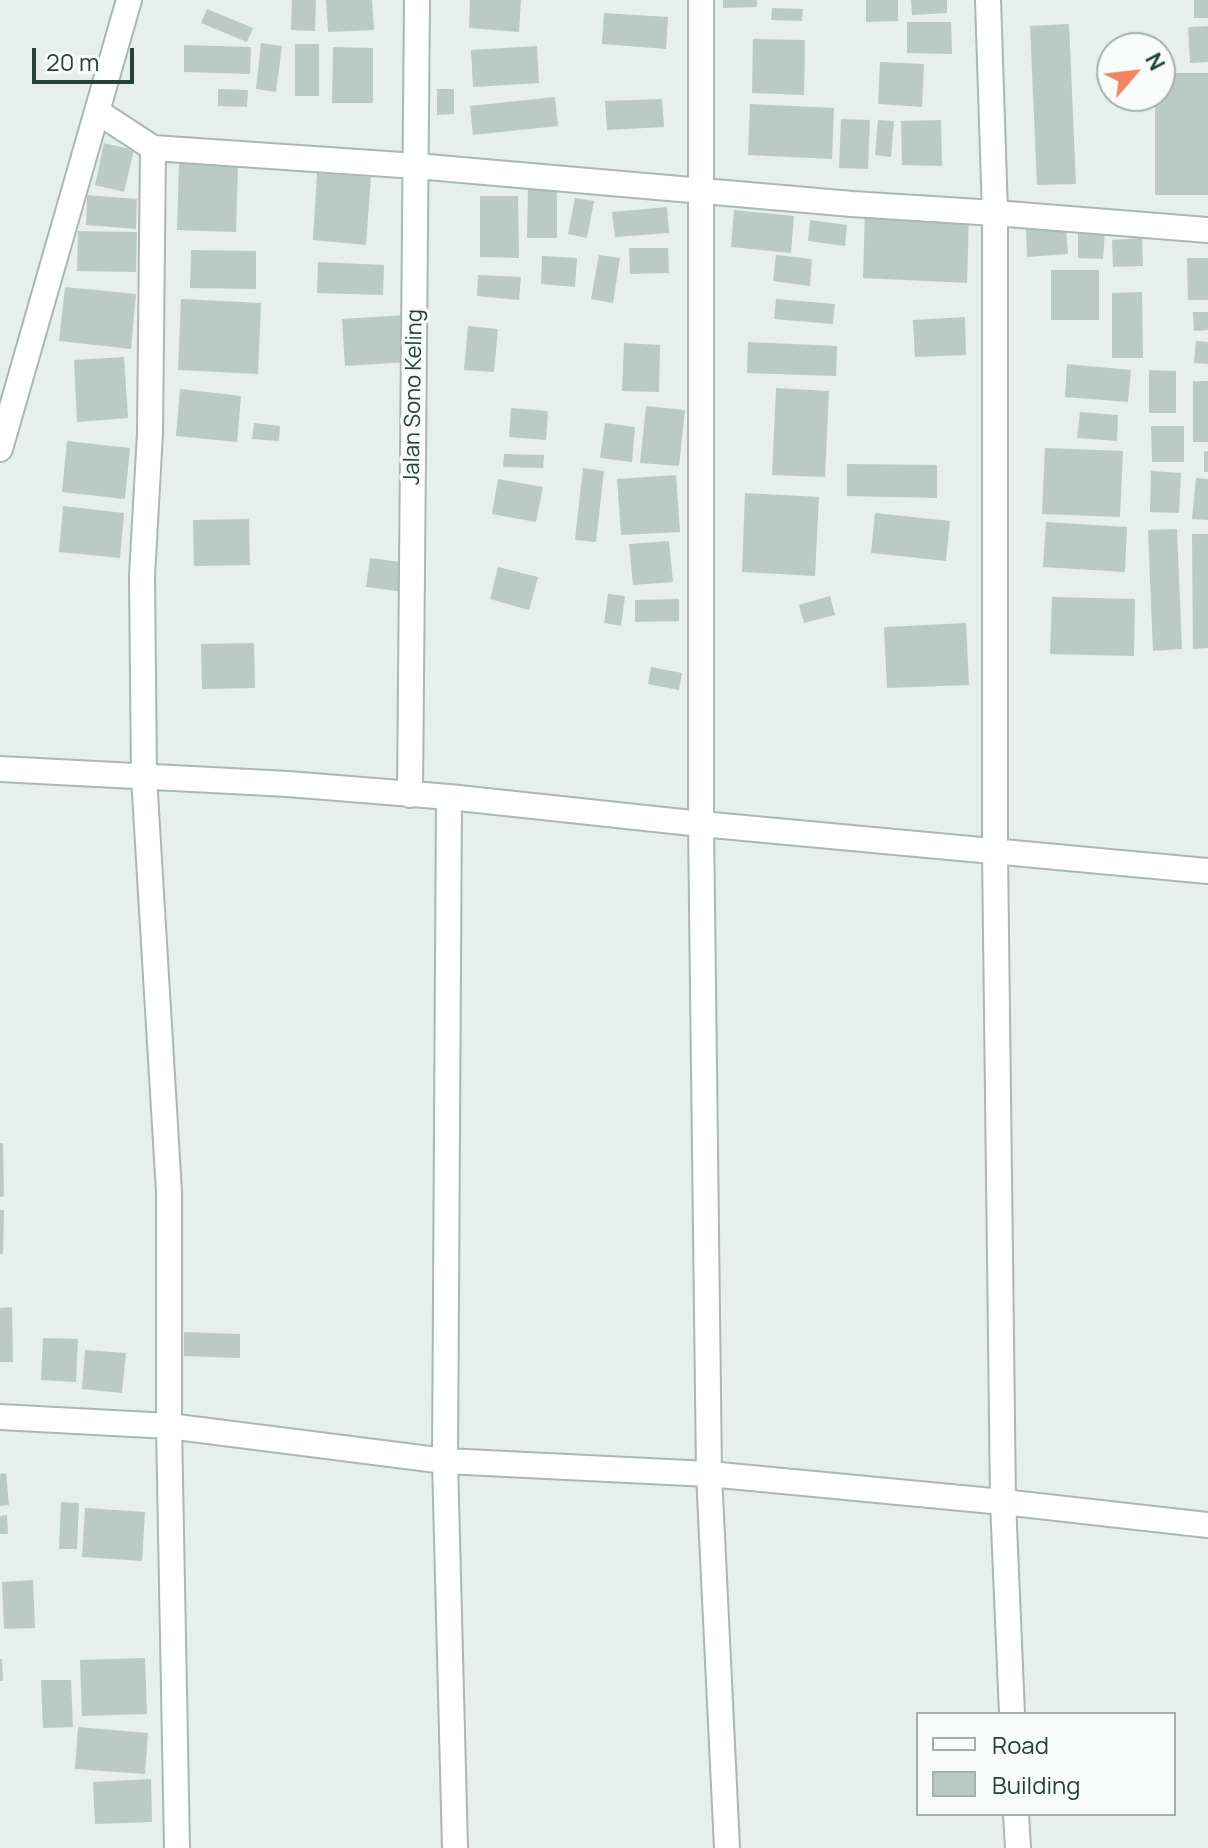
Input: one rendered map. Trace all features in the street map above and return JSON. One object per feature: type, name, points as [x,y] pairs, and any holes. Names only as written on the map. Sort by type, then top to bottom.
[{"type":"street","points":[[0,449],[129,0]]},
{"type":"street","name":"Jalan Sono Keling","points":[[410,795],[417,0]]},
{"type":"street","points":[[701,0],[701,824],[709,1474],[727,1848]]},
{"type":"street","points":[[988,0],[995,213],[995,851],[1003,1502],[1012,1712]]},
{"type":"street","points":[[98,112],[153,148],[416,166],[700,192],[1208,230]]},
{"type":"street","points":[[153,148],[150,433],[142,576],[144,777],[169,1192],[169,1426],[177,1848]]},
{"type":"street","points":[[0,769],[288,784],[449,797],[701,824],[1208,871]]},
{"type":"street","points":[[449,797],[445,1461],[455,1848]]},
{"type":"street","points":[[0,1417],[169,1426],[445,1461],[709,1474],[1208,1525]]},
{"type":"street","points":[[1016,1816],[1018,1848]]},
{"type":"building","points":[[292,0],[316,0],[315,31],[291,30]]},
{"type":"building","points":[[326,0],[372,0],[374,30],[328,32]]},
{"type":"building","points":[[470,0],[521,0],[519,32],[469,28]]},
{"type":"building","points":[[723,0],[757,0],[757,7],[723,8]]},
{"type":"building","points":[[866,0],[898,0],[898,21],[866,22]]},
{"type":"building","points":[[911,0],[947,0],[947,13],[912,15]]},
{"type":"building","points":[[1194,0],[1208,0],[1208,18],[1194,18]]},
{"type":"building","points":[[772,8],[803,9],[802,21],[771,20]]},
{"type":"building","points":[[207,9],[253,28],[247,42],[201,23]]},
{"type":"building","points":[[604,13],[668,17],[666,49],[602,44]]},
{"type":"building","points":[[907,22],[951,22],[952,54],[907,53]]},
{"type":"building","points":[[1069,24],[1076,184],[1037,185],[1030,26]]},
{"type":"building","points":[[1208,26],[1208,62],[1190,63],[1188,27]]},
{"type":"building","points":[[753,39],[805,40],[804,95],[752,93]]},
{"type":"building","points":[[261,43],[282,46],[276,92],[256,89]]},
{"type":"building","points":[[295,44],[319,44],[319,96],[295,96]]},
{"type":"building","points":[[184,45],[251,47],[250,74],[184,72]]},
{"type":"building","points":[[537,46],[539,83],[473,87],[471,50]]},
{"type":"building","points":[[333,47],[373,48],[373,103],[332,103]]},
{"type":"building","points":[[880,62],[924,64],[922,107],[878,104]]},
{"type":"building","points":[[1176,73],[1208,73],[1208,195],[1155,195],[1155,112],[1176,112]]},
{"type":"building","points":[[218,89],[248,90],[247,107],[218,106]]},
{"type":"building","points":[[437,89],[454,89],[454,114],[437,115]]},
{"type":"building","points":[[555,97],[558,126],[473,135],[470,106]]},
{"type":"building","points":[[662,99],[664,127],[607,130],[605,101]]},
{"type":"building","points":[[750,104],[834,108],[832,159],[748,155]]},
{"type":"building","points":[[841,119],[870,120],[868,169],[839,168]]},
{"type":"building","points":[[878,120],[894,121],[891,157],[875,155]]},
{"type":"building","points":[[941,120],[942,166],[902,165],[901,121]]},
{"type":"building","points":[[104,143],[134,150],[124,192],[95,185]]},
{"type":"building","points":[[179,164],[238,165],[236,232],[177,230]]},
{"type":"building","points":[[317,173],[371,177],[366,245],[313,240]]},
{"type":"building","points":[[528,182],[557,182],[557,238],[527,238]]},
{"type":"building","points":[[87,195],[137,199],[136,229],[86,225]]},
{"type":"building","points":[[480,196],[518,196],[519,258],[480,257]]},
{"type":"building","points":[[575,198],[594,201],[587,238],[568,234]]},
{"type":"building","points":[[667,207],[669,233],[615,237],[612,212]]},
{"type":"building","points":[[734,210],[794,216],[791,253],[731,247]]},
{"type":"building","points":[[865,211],[969,215],[967,283],[863,278]]},
{"type":"building","points":[[810,220],[847,225],[845,246],[808,241]]},
{"type":"building","points":[[1066,226],[1068,254],[1027,257],[1026,229]]},
{"type":"building","points":[[1078,229],[1105,230],[1103,259],[1078,258]]},
{"type":"building","points":[[78,231],[137,232],[136,272],[77,271]]},
{"type":"building","points":[[1142,238],[1143,266],[1113,267],[1112,240]]},
{"type":"building","points":[[629,248],[668,248],[669,273],[630,274]]},
{"type":"building","points":[[191,250],[256,251],[256,289],[190,288]]},
{"type":"building","points":[[599,255],[620,258],[613,303],[591,299]]},
{"type":"building","points":[[776,255],[812,259],[810,286],[773,281]]},
{"type":"building","points":[[542,256],[577,258],[575,287],[541,284]]},
{"type":"building","points":[[1187,258],[1208,258],[1208,300],[1188,300]]},
{"type":"building","points":[[318,262],[384,265],[383,295],[317,293]]},
{"type":"building","points":[[1051,270],[1099,270],[1099,320],[1051,320]]},
{"type":"building","points":[[478,275],[521,277],[519,300],[477,296]]},
{"type":"building","points":[[65,287],[136,294],[131,349],[59,341]]},
{"type":"building","points":[[1142,292],[1143,358],[1112,358],[1112,293]]},
{"type":"building","points":[[181,299],[261,303],[258,374],[178,370]]},
{"type":"building","points":[[776,299],[835,304],[833,324],[774,319]]},
{"type":"building","points":[[1193,312],[1208,312],[1208,330],[1194,331]]},
{"type":"building","points":[[406,315],[409,362],[345,366],[342,319]]},
{"type":"building","points":[[965,317],[966,355],[915,357],[913,320]]},
{"type":"building","points":[[468,326],[498,329],[494,372],[464,370]]},
{"type":"building","points":[[1196,341],[1208,342],[1208,364],[1194,363]]},
{"type":"building","points":[[748,342],[837,346],[836,376],[747,373]]},
{"type":"building","points":[[624,343],[660,345],[659,392],[622,391]]},
{"type":"building","points":[[124,357],[128,418],[77,422],[74,360]]},
{"type":"building","points":[[1067,364],[1131,370],[1128,402],[1065,397]]},
{"type":"building","points":[[1149,370],[1176,371],[1176,413],[1149,413]]},
{"type":"building","points":[[1193,381],[1208,381],[1208,442],[1193,442]]},
{"type":"building","points":[[776,388],[829,391],[825,477],[772,475]]},
{"type":"building","points":[[180,389],[241,396],[237,442],[176,436]]},
{"type":"building","points":[[646,406],[685,410],[679,466],[640,463]]},
{"type":"building","points":[[511,408],[548,411],[546,440],[509,437]]},
{"type":"building","points":[[1080,412],[1118,415],[1117,441],[1077,438]]},
{"type":"building","points":[[254,423],[280,426],[279,441],[252,439]]},
{"type":"building","points":[[605,423],[635,427],[632,462],[600,458]]},
{"type":"building","points":[[1151,426],[1184,426],[1184,462],[1152,462]]},
{"type":"building","points":[[67,441],[130,448],[125,499],[62,492]]},
{"type":"building","points":[[1045,448],[1123,451],[1120,517],[1042,514]]},
{"type":"building","points":[[1204,451],[1208,451],[1208,472],[1204,472]]},
{"type":"building","points":[[504,454],[544,455],[543,468],[503,467]]},
{"type":"building","points":[[847,464],[937,465],[937,498],[847,496]]},
{"type":"building","points":[[583,468],[604,471],[596,542],[575,540]]},
{"type":"building","points":[[1151,471],[1181,473],[1179,513],[1150,512]]},
{"type":"building","points":[[676,475],[680,532],[621,535],[617,479]]},
{"type":"building","points":[[1196,478],[1208,479],[1208,520],[1192,519]]},
{"type":"building","points":[[498,479],[543,487],[536,522],[492,514]]},
{"type":"building","points":[[745,493],[819,497],[815,576],[742,572]]},
{"type":"building","points":[[63,506],[124,513],[120,558],[59,552]]},
{"type":"building","points":[[875,513],[950,521],[946,561],[871,553]]},
{"type":"building","points":[[249,519],[250,565],[194,566],[193,520]]},
{"type":"building","points":[[1046,522],[1127,527],[1125,572],[1043,567]]},
{"type":"building","points":[[1177,529],[1182,649],[1153,651],[1148,530]]},
{"type":"building","points":[[1192,534],[1208,534],[1208,648],[1193,649]]},
{"type":"building","points":[[669,541],[673,582],[633,585],[629,544]]},
{"type":"building","points":[[370,558],[408,563],[404,592],[366,587]]},
{"type":"building","points":[[498,567],[538,577],[529,610],[490,599]]},
{"type":"building","points":[[608,594],[625,596],[621,626],[604,623]]},
{"type":"building","points":[[830,596],[835,615],[804,623],[799,605]]},
{"type":"building","points":[[1052,597],[1135,599],[1134,656],[1050,654]]},
{"type":"building","points":[[679,599],[679,621],[635,622],[635,600]]},
{"type":"building","points":[[966,623],[969,685],[887,688],[884,627]]},
{"type":"building","points":[[254,643],[255,688],[202,689],[201,644]]},
{"type":"building","points":[[651,667],[682,673],[679,690],[648,684]]},
{"type":"building","points":[[0,1143],[3,1143],[4,1196],[0,1197]]},
{"type":"building","points":[[0,1210],[4,1210],[3,1254],[0,1254]]},
{"type":"building","points":[[12,1307],[13,1362],[0,1362],[0,1308]]},
{"type":"building","points":[[184,1332],[240,1334],[240,1358],[184,1356]]},
{"type":"building","points":[[43,1338],[78,1339],[76,1382],[41,1380]]},
{"type":"building","points":[[85,1350],[126,1353],[122,1393],[82,1389]]},
{"type":"building","points":[[6,1473],[9,1505],[0,1506],[0,1474]]},
{"type":"building","points":[[61,1502],[79,1503],[77,1549],[59,1549]]},
{"type":"building","points":[[85,1508],[145,1512],[142,1561],[82,1557]]},
{"type":"building","points":[[7,1515],[8,1534],[0,1534],[0,1516]]},
{"type":"building","points":[[33,1580],[35,1628],[4,1629],[2,1582]]},
{"type":"building","points":[[145,1658],[147,1714],[82,1716],[80,1660]]},
{"type":"building","points":[[2,1659],[3,1681],[0,1681]]},
{"type":"building","points":[[41,1680],[71,1680],[73,1727],[43,1728]]},
{"type":"building","points":[[78,1727],[148,1733],[145,1774],[75,1769]]},
{"type":"building","points":[[151,1779],[152,1822],[95,1824],[93,1782]]}]
